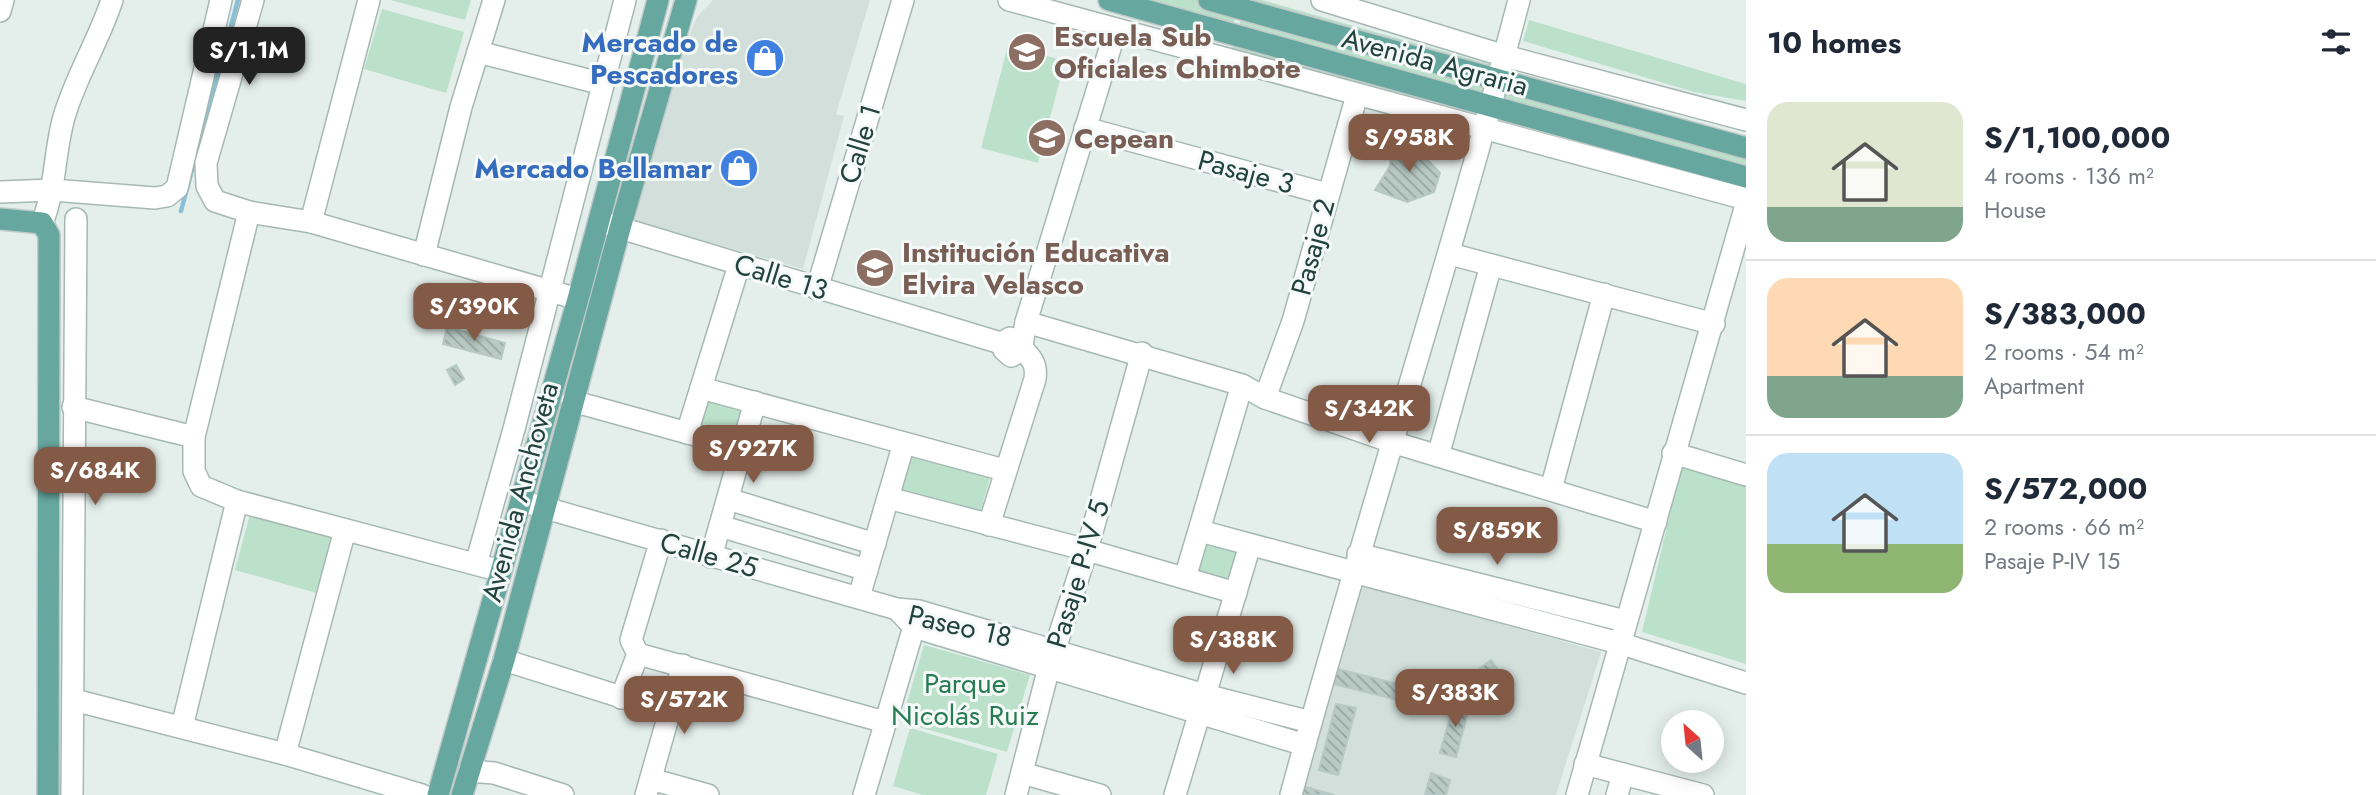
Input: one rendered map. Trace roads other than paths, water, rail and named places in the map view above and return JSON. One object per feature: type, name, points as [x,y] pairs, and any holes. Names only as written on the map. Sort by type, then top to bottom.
[{"type":"main road","name":"Avenida Anchoveta","points":[[438,795],[578,299],[658,0]]},
{"type":"main road","name":"Avenida Agraria","points":[[1110,0],[1746,177]]},
{"type":"main road","name":"Avenida Agraria","points":[[1209,0],[1241,4],[1498,81],[1746,148]]},
{"type":"main road","name":"Avenida Anchoveta","points":[[462,795],[504,660],[620,228],[688,4]]},
{"type":"main road","points":[[0,219],[42,223],[49,235],[44,794]]},
{"type":"street","points":[[0,11],[3,0]]},
{"type":"street","points":[[42,223],[68,104],[112,0]]},
{"type":"street","points":[[0,192],[51,190],[155,198],[167,196],[177,188],[221,0]]},
{"type":"street","points":[[253,0],[206,163],[207,186],[215,201],[249,212],[311,222],[578,299]]},
{"type":"street","points":[[311,222],[369,0]]},
{"type":"street","points":[[424,255],[494,0]]},
{"type":"street","points":[[475,564],[625,0]]},
{"type":"street","name":"Calle 1","points":[[817,289],[903,0]]},
{"type":"street","points":[[1009,0],[1746,200]]},
{"type":"street","points":[[1322,0],[1364,6],[1505,56],[1746,120]]},
{"type":"street","points":[[1291,795],[1355,563],[1450,254],[1520,0]]},
{"type":"street","points":[[1227,60],[1241,4]]},
{"type":"street","points":[[989,525],[1037,369],[1018,339],[1054,239],[1116,29]]},
{"type":"street","points":[[478,52],[603,84]]},
{"type":"street","name":"Pasaje 2","points":[[1265,398],[1293,321],[1357,95]]},
{"type":"street","name":"Pasaje 3","points":[[1085,128],[1327,194]]},
{"type":"street","points":[[1577,795],[1746,205]]},
{"type":"street","points":[[249,212],[194,438],[194,471],[201,486],[237,501],[501,571]]},
{"type":"street","points":[[44,794],[72,793],[76,219]]},
{"type":"street","name":"Calle 13","points":[[599,221],[817,289],[1018,339],[1142,354],[1241,385],[1265,398],[1392,442],[1656,522]]},
{"type":"street","points":[[1450,254],[1714,324]]},
{"type":"street","points":[[687,433],[739,265]]},
{"type":"street","points":[[1438,456],[1490,265]]},
{"type":"street","points":[[1551,489],[1604,294]]},
{"type":"street","name":"Pasaje P-IV 5","points":[[1016,795],[1052,658],[1087,550],[1142,354]]},
{"type":"street","points":[[1185,578],[1241,385]]},
{"type":"street","points":[[701,388],[1004,470]]},
{"type":"street","points":[[572,401],[742,448]]},
{"type":"street","points":[[711,557],[755,402]]},
{"type":"street","points":[[74,407],[194,438]]},
{"type":"street","points":[[859,597],[904,443]]},
{"type":"street","points":[[1674,453],[1746,475]]},
{"type":"street","points":[[888,498],[1087,550],[1236,593]]},
{"type":"street","points":[[728,499],[875,544]]},
{"type":"street","points":[[183,727],[237,501]]},
{"type":"street","name":"Calle 25","points":[[521,501],[544,510],[661,540],[897,610]]},
{"type":"street","points":[[720,526],[867,570]]},
{"type":"street","points":[[285,754],[345,530]]},
{"type":"street","points":[[1200,531],[1250,545],[1355,563],[1625,621]]},
{"type":"street","points":[[621,698],[638,654],[631,640],[661,540]]},
{"type":"street","points":[[1175,795],[1250,545]]},
{"type":"street","points":[[1355,563],[1746,683]]},
{"type":"street","name":"Paseo 18","points":[[897,610],[916,619],[1203,704],[1304,745]]},
{"type":"street","points":[[864,795],[916,619]]},
{"type":"street","points":[[638,654],[885,722]]},
{"type":"street","points":[[504,660],[669,712]]},
{"type":"street","points":[[683,665],[648,787],[708,795]]},
{"type":"street","points":[[74,700],[285,754],[422,795]]},
{"type":"street","name":"Paseo 18","points":[[1203,704],[1311,722]]},
{"type":"street","points":[[1586,764],[1703,795]]},
{"type":"street","points":[[469,771],[494,773],[563,795]]},
{"type":"street","points":[[1022,773],[1100,795]]},
{"type":"street","points":[[1618,795],[1623,774]]},
{"type":"waterway","points":[[181,211],[238,0]]},
{"type":"place","name":"Escuela Sub Oficiales Chimbote","points":[[1027,52]]},
{"type":"place","name":"Mercado de Pescadores","points":[[765,58]]},
{"type":"place","name":"Cepean","points":[[1047,138]]},
{"type":"place","name":"Mercado Bellamar","points":[[739,168]]},
{"type":"place","name":"Institución Educativa Elvira Velasco","points":[[875,268]]},
{"type":"park label","name":"Parque Nicolás Ruiz","points":[[965,699]]}]
